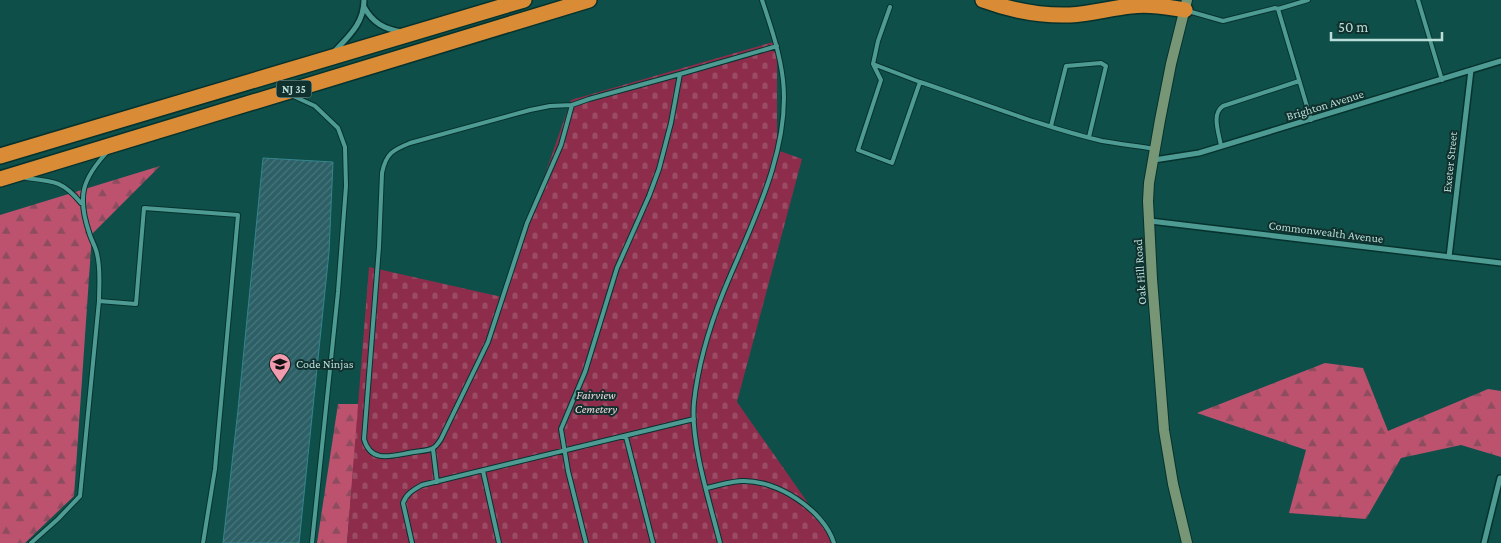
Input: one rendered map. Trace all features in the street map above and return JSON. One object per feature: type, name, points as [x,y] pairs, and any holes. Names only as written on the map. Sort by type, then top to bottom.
[{"type":"highway","name":"NJ 35","points":[[0,156],[524,0]]},
{"type":"highway","name":"NJ 35","points":[[6,177],[589,0]]},
{"type":"highway","points":[[983,0],[1014,10],[1048,15],[1096,13],[1132,6],[1186,5]]},
{"type":"street","points":[[327,60],[352,34],[359,23],[364,0]]},
{"type":"street","name":"Oak Hill Road","points":[[1186,5],[1171,64],[1153,160],[1149,192],[1149,221],[1164,430],[1173,484],[1188,543]]},
{"type":"street","points":[[364,7],[376,23],[389,29],[412,34]]},
{"type":"street","name":"Brighton Avenue","points":[[1153,160],[1199,153],[1501,62]]},
{"type":"street","name":"Exeter Street","points":[[1449,257],[1471,70]]},
{"type":"street","name":"Commonwealth Avenue","points":[[1149,221],[1501,263]]},
{"type":"street","points":[[1484,543],[1500,478]]},
{"type":"lane","points":[[720,543],[697,447],[694,419],[695,392],[708,333],[722,294],[763,198],[774,163],[782,111],[783,82],[777,46],[762,0]]},
{"type":"lane","points":[[1186,5],[1223,21],[1275,8],[1278,10],[1308,0]]},
{"type":"lane","points":[[1418,0],[1442,80]]},
{"type":"lane","points":[[890,6],[878,41],[873,64],[881,80],[858,150],[892,163],[920,82]]},
{"type":"lane","points":[[1278,10],[1311,120]]},
{"type":"lane","points":[[572,105],[561,145],[527,223],[488,342],[441,439],[433,449],[380,457],[372,454],[366,448],[364,439],[384,164],[394,149],[530,110],[550,106],[572,105],[589,98],[777,46]]},
{"type":"lane","points":[[1051,126],[1066,66],[1101,63],[1106,66],[1089,137]]},
{"type":"lane","points":[[873,64],[920,82],[1051,126],[1102,141],[1155,149]]},
{"type":"lane","points":[[586,543],[568,471],[561,429],[562,422],[585,372],[617,268],[659,169],[671,123],[680,74]]},
{"type":"lane","points":[[1221,146],[1216,116],[1218,110],[1223,106],[1299,81]]},
{"type":"lane","points":[[284,92],[314,106],[338,128],[345,147],[346,186],[338,292],[312,543]]},
{"type":"lane","points":[[32,543],[80,496],[99,301],[100,270],[81,203],[88,178],[95,166],[115,144]]},
{"type":"lane","points":[[6,177],[51,180],[62,185],[81,203]]},
{"type":"lane","points":[[99,301],[136,304],[144,208],[238,215],[215,469],[203,543]]},
{"type":"lane","points":[[412,543],[403,504],[405,498],[412,490],[422,485],[694,419]]},
{"type":"lane","points":[[626,437],[653,543]]},
{"type":"lane","points":[[433,449],[437,482]]},
{"type":"lane","points":[[483,471],[484,483],[499,543]]},
{"type":"lane","points":[[707,488],[742,481],[775,488],[813,511],[825,524],[834,543]]},
{"type":"green space","name":"Fairview Cemetery","points":[[777,41],[777,150],[802,159],[737,402],[836,543],[347,543],[369,267],[502,297],[571,100]]},
{"type":"green space","points":[[160,166],[92,234],[74,496],[25,543],[0,543],[0,215]]},
{"type":"green space","points":[[1325,363],[1363,368],[1388,431],[1488,389],[1501,391],[1501,457],[1461,445],[1401,458],[1366,519],[1289,513],[1306,450],[1197,413]]},
{"type":"green space","points":[[338,404],[359,404],[347,543],[317,543]]},
{"type":"building","points":[[263,158],[333,162],[329,252],[299,543],[223,543],[238,410]]},
{"type":"place","name":"Code Ninjas","points":[[280,383]]}]
